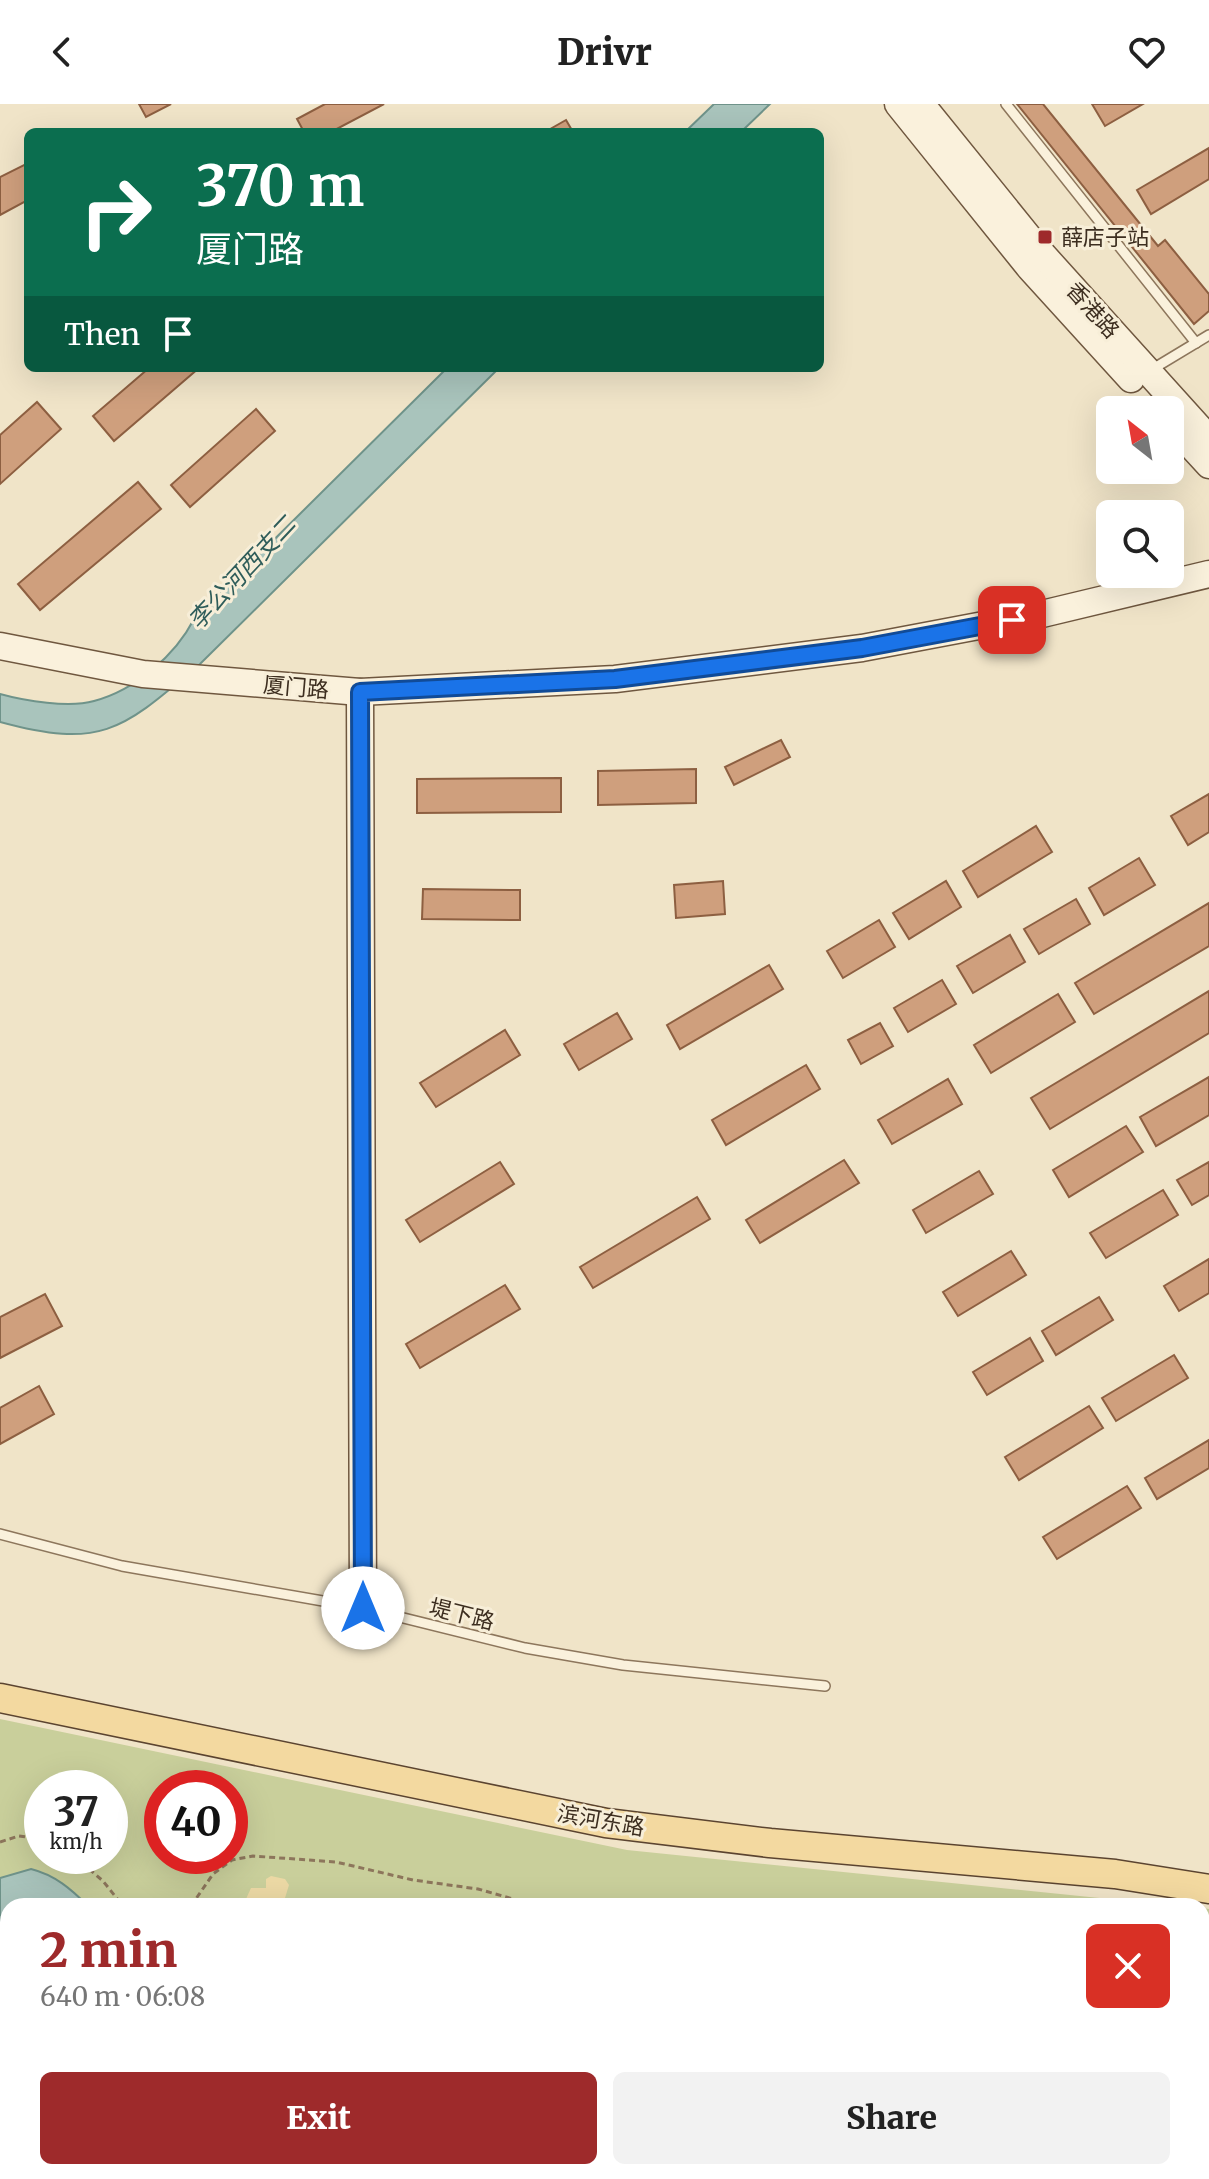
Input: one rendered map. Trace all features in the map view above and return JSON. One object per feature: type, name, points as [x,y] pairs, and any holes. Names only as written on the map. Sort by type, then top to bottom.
[{"type":"main road","name":"滨河东路","points":[[0,1681],[605,1805],[782,1829],[1015,1846],[1150,1860],[1209,1870]]},
{"type":"main road","name":"滨河东路","points":[[0,1698],[606,1823],[770,1843],[1115,1874],[1209,1889]]},
{"type":"street","name":"香港路","points":[[898,104],[1030,268],[1146,396]]},
{"type":"street","name":"香港路","points":[[921,104],[1043,255],[1209,439]]},
{"type":"street","points":[[1184,437],[1209,465]]},
{"type":"street","name":"厦门路","points":[[0,646],[143,674],[360,692],[615,679],[862,648],[1042,614],[1209,574]]},
{"type":"street","points":[[360,692],[363,1608]]},
{"type":"lane","points":[[1006,104],[1196,343]]},
{"type":"lane","points":[[1149,372],[1209,335]]},
{"type":"lane","name":"堤下路","points":[[0,1534],[122,1566],[363,1608],[525,1648],[623,1665],[825,1686]]},
{"type":"path","points":[[0,1842],[24,1837]]},
{"type":"path","points":[[196,1898],[213,1874],[232,1860],[253,1856],[336,1862],[510,1898]]},
{"type":"path","points":[[95,1874],[117,1898]]},
{"type":"green space","points":[[0,1719],[244,1770],[144,1770],[144,1874],[248,1874],[248,1771],[627,1850],[1099,1898],[0,1898]]},
{"type":"sand","points":[[271,1876],[285,1879],[289,1885],[285,1898],[246,1898],[251,1888],[266,1888],[266,1879]]},
{"type":"water","points":[[714,104],[770,104],[745,128],[689,128]]},
{"type":"water","name":"李公河西支二","points":[[443,372],[495,372],[200,664],[151,704],[110,728],[88,733],[64,734],[0,722],[0,694],[47,703],[72,704],[94,701],[124,689],[165,658],[194,619]]},
{"type":"water","points":[[24,1871],[24,1874],[48,1875],[79,1898],[0,1898],[0,1878]]},
{"type":"building","points":[[139,104],[171,104],[146,117]]},
{"type":"building","points":[[325,104],[384,104],[339,128],[302,128],[297,119]]},
{"type":"building","points":[[1017,104],[1043,104],[1158,246],[1165,240],[1209,294],[1209,311],[1194,324]]},
{"type":"building","points":[[1092,104],[1143,104],[1105,126]]},
{"type":"building","points":[[566,120],[571,128],[552,128]]},
{"type":"building","points":[[1209,148],[1209,179],[1151,214],[1137,190]]},
{"type":"building","points":[[24,165],[24,202],[0,215],[0,177]]},
{"type":"building","points":[[144,372],[194,372],[114,441],[93,416]]},
{"type":"building","points":[[37,402],[61,429],[0,484],[0,435]]},
{"type":"building","points":[[256,409],[275,431],[190,507],[171,485]]},
{"type":"building","points":[[138,482],[161,509],[40,610],[18,584]]},
{"type":"building","points":[[781,740],[790,757],[734,785],[725,767]]},
{"type":"building","points":[[696,769],[696,803],[598,805],[598,771]]},
{"type":"building","points":[[561,778],[561,812],[417,813],[417,779]]},
{"type":"building","points":[[1209,794],[1209,832],[1188,845],[1171,816]]},
{"type":"building","points":[[1036,826],[1052,852],[978,897],[963,871]]},
{"type":"building","points":[[1139,858],[1155,885],[1104,915],[1089,888]]},
{"type":"building","points":[[723,881],[725,914],[676,918],[674,885]]},
{"type":"building","points":[[946,881],[961,907],[909,939],[893,913]]},
{"type":"building","points":[[423,889],[520,890],[520,920],[422,919]]},
{"type":"building","points":[[1076,899],[1090,924],[1039,954],[1024,929]]},
{"type":"building","points":[[1209,903],[1209,946],[1094,1014],[1075,983]]},
{"type":"building","points":[[879,920],[895,947],[843,978],[827,951]]},
{"type":"building","points":[[1010,935],[1025,962],[973,993],[957,966]]},
{"type":"building","points":[[769,965],[783,989],[680,1049],[667,1025]]},
{"type":"building","points":[[942,980],[956,1004],[908,1032],[894,1008]]},
{"type":"building","points":[[1209,991],[1209,1033],[1050,1129],[1031,1098]]},
{"type":"building","points":[[1058,994],[1075,1022],[991,1073],[974,1045]]},
{"type":"building","points":[[617,1013],[632,1039],[579,1070],[564,1044]]},
{"type":"building","points":[[880,1023],[893,1046],[861,1064],[848,1040]]},
{"type":"building","points":[[505,1030],[520,1055],[436,1107],[420,1083]]},
{"type":"building","points":[[806,1065],[820,1089],[726,1145],[712,1120]]},
{"type":"building","points":[[1209,1077],[1209,1115],[1156,1146],[1140,1117]]},
{"type":"building","points":[[948,1079],[962,1104],[892,1144],[878,1120]]},
{"type":"building","points":[[1126,1126],[1143,1152],[1069,1197],[1053,1170]]},
{"type":"building","points":[[844,1160],[859,1183],[760,1243],[746,1220]]},
{"type":"building","points":[[500,1162],[514,1184],[420,1242],[406,1220]]},
{"type":"building","points":[[1209,1162],[1209,1195],[1192,1205],[1177,1180]]},
{"type":"building","points":[[979,1171],[993,1194],[926,1233],[913,1210]]},
{"type":"building","points":[[1163,1190],[1178,1215],[1106,1258],[1090,1233]]},
{"type":"building","points":[[697,1197],[710,1219],[593,1288],[580,1267]]},
{"type":"building","points":[[1011,1251],[1026,1275],[958,1316],[943,1292]]},
{"type":"building","points":[[1209,1259],[1209,1293],[1179,1311],[1164,1286]]},
{"type":"building","points":[[505,1285],[520,1309],[420,1368],[406,1344]]},
{"type":"building","points":[[45,1294],[62,1326],[0,1358],[0,1317]]},
{"type":"building","points":[[1099,1297],[1113,1320],[1056,1355],[1042,1331]]},
{"type":"building","points":[[1030,1338],[1043,1361],[987,1395],[973,1372]]},
{"type":"building","points":[[1174,1355],[1188,1378],[1116,1421],[1102,1398]]},
{"type":"building","points":[[39,1386],[54,1414],[0,1444],[0,1408]]},
{"type":"building","points":[[1089,1406],[1103,1428],[1019,1480],[1005,1457]]},
{"type":"building","points":[[1209,1440],[1209,1468],[1157,1499],[1145,1478]]},
{"type":"building","points":[[1127,1486],[1141,1508],[1057,1559],[1043,1537]]},
{"type":"place","name":"薛店子站","points":[[1045,237]]},
{"type":"route","points":[[363,1608],[360,692],[615,679],[862,648],[1012,620]]}]
